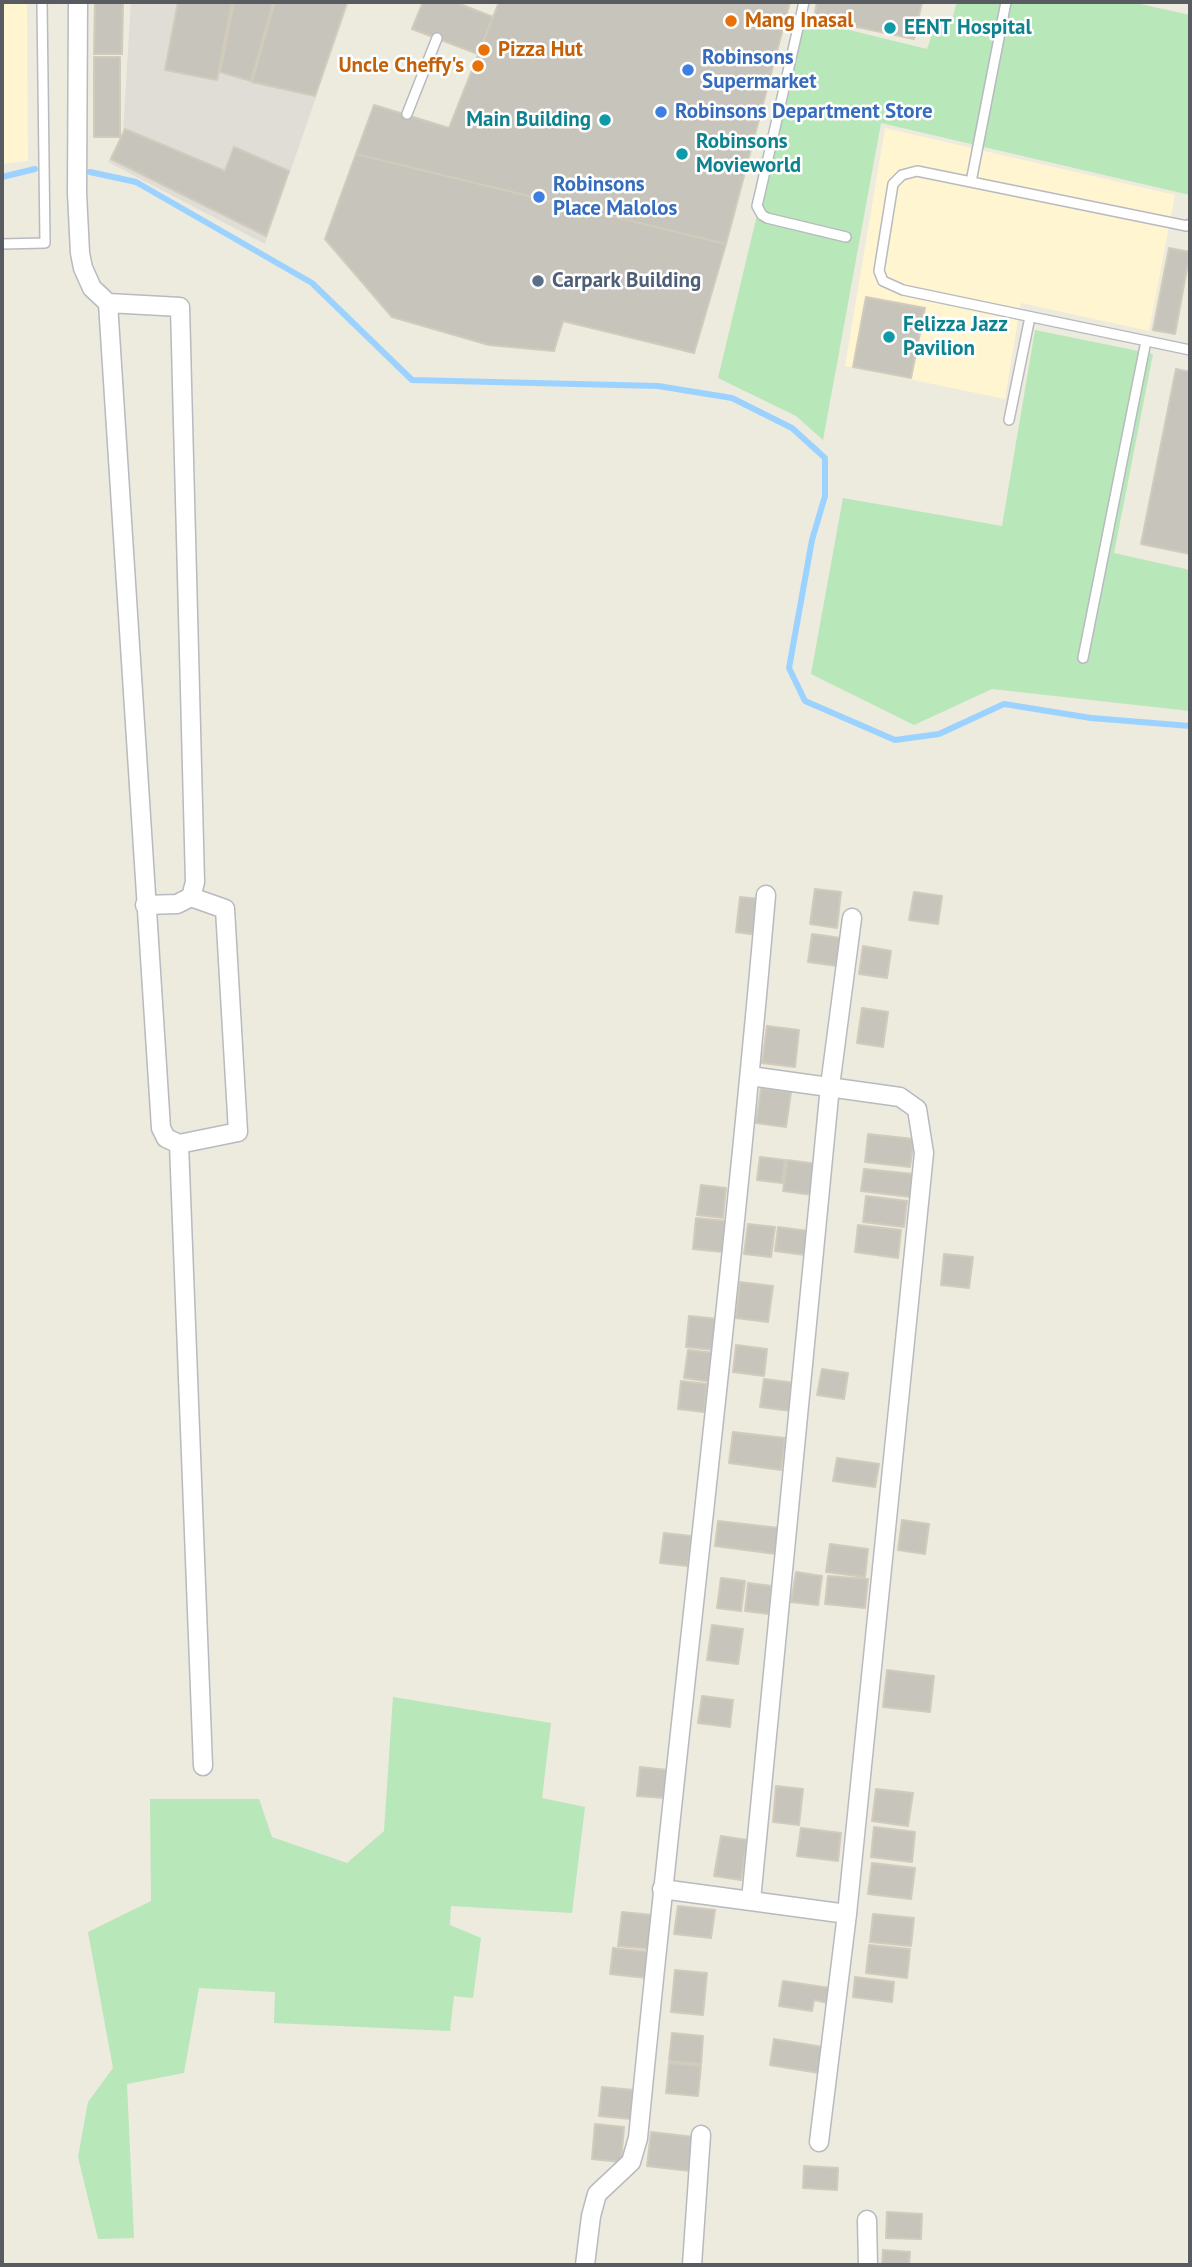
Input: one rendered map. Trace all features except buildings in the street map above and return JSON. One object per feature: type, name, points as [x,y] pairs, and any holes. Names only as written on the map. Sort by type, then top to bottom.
[{"type":"street","points":[[78,2],[77,193],[83,268],[92,288],[108,303],[180,307],[195,882],[191,897]]},
{"type":"street","points":[[108,303],[145,905],[161,1128],[166,1138],[179,1144],[238,1132],[225,909],[191,897],[177,904],[145,905]]},
{"type":"street","points":[[585,2265],[591,2216],[597,2194],[631,2162],[638,2138],[662,1889],[750,1076],[766,895]]},
{"type":"street","points":[[751,1900],[830,1086],[852,918]]},
{"type":"street","points":[[750,1076],[900,1097],[917,1109],[924,1153],[847,1914],[819,2142]]},
{"type":"street","points":[[179,1144],[203,1766]]},
{"type":"street","points":[[662,1889],[847,1914]]},
{"type":"street","points":[[692,2265],[701,2135]]},
{"type":"street","points":[[867,2220],[868,2265]]},
{"type":"lane","points":[[2,244],[45,243],[42,2]]},
{"type":"lane","points":[[804,2],[758,206],[762,215],[767,218],[846,237]]},
{"type":"lane","points":[[971,182],[1006,2]]},
{"type":"lane","points":[[407,114],[437,38]]},
{"type":"lane","points":[[1190,224],[1187,226],[917,171],[902,175],[893,184],[879,271],[883,281],[903,290],[1190,350]]},
{"type":"lane","points":[[1009,419],[1030,317]]},
{"type":"lane","points":[[1083,658],[1146,341]]},
{"type":"shaded area","points":[[2,2],[27,2],[28,161],[2,164]]},
{"type":"shaded area","points":[[131,2],[349,2],[265,244],[108,162],[123,132]]},
{"type":"shaded area","points":[[885,128],[1175,195],[1149,331],[1021,303],[1005,399],[845,366]]},
{"type":"green space","points":[[957,2],[1131,2],[1190,15],[1190,195],[881,123],[823,440],[796,416],[718,378],[804,19],[927,49],[937,20],[951,23]]},
{"type":"green space","points":[[1035,330],[1153,354],[1114,553],[1190,570],[1190,711],[992,689],[914,725],[811,674],[843,498],[1002,526]]},
{"type":"green space","points":[[393,1697],[551,1723],[542,1798],[585,1807],[572,1913],[451,1906],[450,1925],[481,1938],[473,1998],[454,1996],[450,2031],[274,2023],[275,1992],[199,1988],[184,2073],[127,2084],[134,2238],[98,2239],[78,2157],[88,2102],[113,2068],[88,1932],[151,1901],[150,1799],[259,1799],[272,1837],[347,1863],[384,1831]]},
{"type":"waterway","points":[[2,177],[35,169]]},
{"type":"waterway","points":[[90,172],[136,182],[312,283],[412,380],[658,386],[732,398],[792,428],[825,458],[825,496],[812,540],[789,668],[805,701],[895,740],[939,734],[1004,704],[1091,718],[1190,726]]},
{"type":"place","name":"Mang Inasal","points":[[731,21]]},
{"type":"place","name":"EENT Hospital","points":[[890,28]]},
{"type":"place","name":"Pizza Hut","points":[[484,50]]},
{"type":"place","name":"Uncle Cheffy's","points":[[478,66]]},
{"type":"place","name":"Robinsons Supermarket","points":[[688,70]]},
{"type":"place","name":"Robinsons Department Store","points":[[661,112]]},
{"type":"place","name":"Main Building","points":[[605,120]]},
{"type":"place","name":"Robinsons Movieworld","points":[[682,154]]},
{"type":"place","name":"Robinsons Place Malolos","points":[[539,197]]},
{"type":"place","name":"Carpark Building","points":[[538,281]]},
{"type":"place","name":"Felizza Jazz Pavilion","points":[[889,337]]}]
